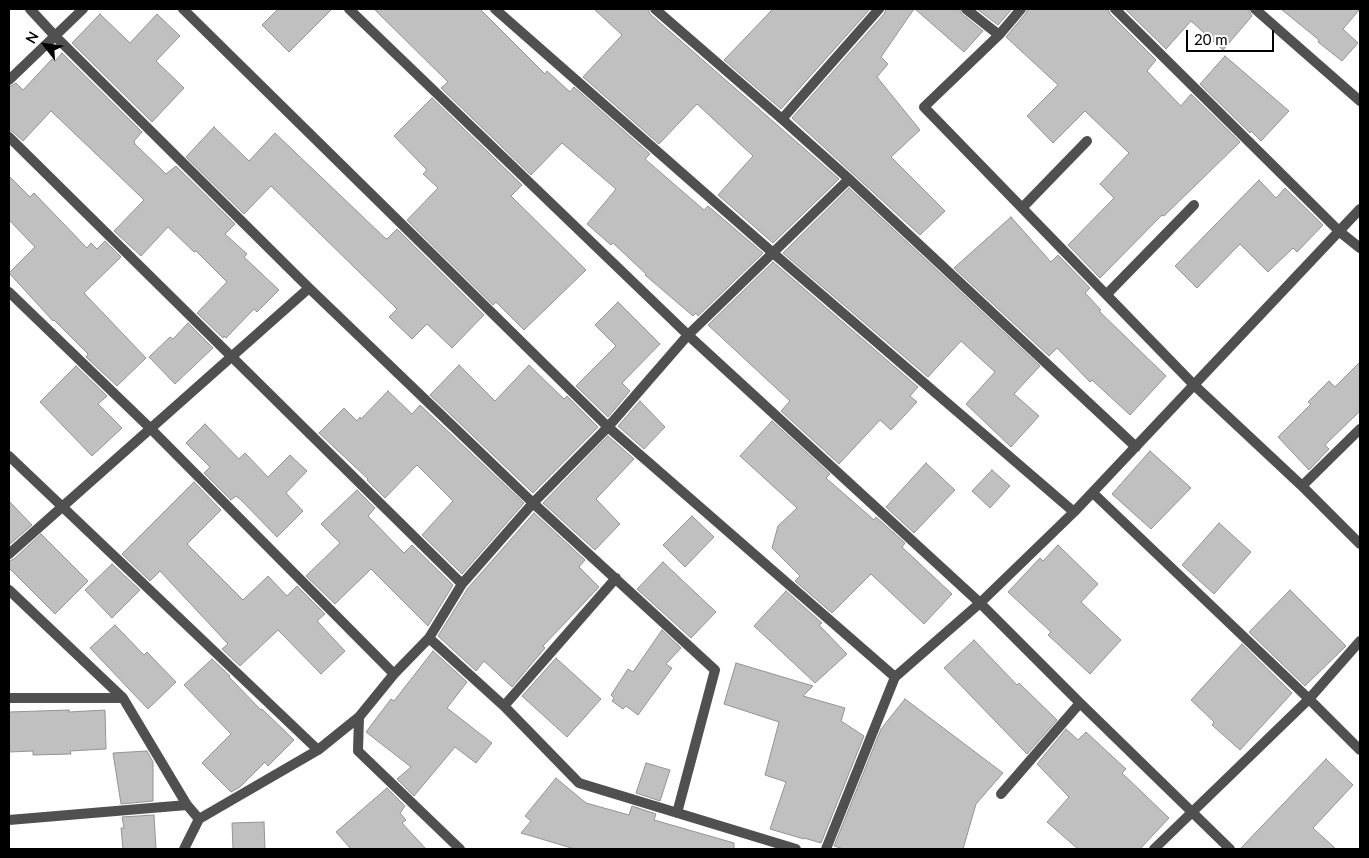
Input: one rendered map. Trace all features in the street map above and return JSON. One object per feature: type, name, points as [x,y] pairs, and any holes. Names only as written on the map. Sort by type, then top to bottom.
[{"type":"street","points":[[30,9],[310,288],[533,503],[715,670],[677,813]]},
{"type":"street","points":[[9,80],[83,9]]},
{"type":"street","points":[[183,9],[608,427],[895,677]]},
{"type":"street","points":[[349,9],[688,335],[980,603],[1230,849]]},
{"type":"street","points":[[495,9],[772,253],[1074,512]]},
{"type":"street","points":[[655,9],[849,179],[1136,447]]},
{"type":"street","points":[[782,119],[879,9]]},
{"type":"street","points":[[966,9],[999,35]]},
{"type":"street","points":[[1020,9],[999,35],[924,107],[1194,385],[1302,486],[1360,544]]},
{"type":"street","points":[[1115,9],[1340,232],[1360,248]]},
{"type":"street","points":[[1255,9],[1360,101]]},
{"type":"street","points":[[9,137],[462,584]]},
{"type":"street","points":[[1022,208],[1087,141]]},
{"type":"street","points":[[184,849],[200,819],[318,750],[359,717],[394,674],[430,638],[462,584],[533,503],[608,427],[688,335],[849,179]]},
{"type":"street","points":[[1107,294],[1194,205]]},
{"type":"street","points":[[826,849],[895,677],[980,603],[1093,493],[1360,209]]},
{"type":"street","points":[[9,554],[310,288]]},
{"type":"street","points":[[9,292],[151,428],[394,674]]},
{"type":"street","points":[[1302,486],[1360,429]]},
{"type":"street","points":[[9,456],[318,750]]},
{"type":"street","points":[[1093,493],[1360,750]]},
{"type":"street","points":[[504,706],[616,578]]},
{"type":"street","points":[[9,590],[123,698],[186,805],[200,819]]},
{"type":"street","points":[[430,638],[504,706],[579,783],[796,849]]},
{"type":"street","points":[[1154,849],[1309,699],[1360,641]]},
{"type":"street","points":[[9,698],[123,698]]},
{"type":"street","points":[[1001,794],[1080,703]]},
{"type":"street","points":[[359,717],[358,752],[460,849]]},
{"type":"street","points":[[9,820],[186,805]]},
{"type":"building","points":[[278,9],[332,9],[289,52],[262,25]]},
{"type":"building","points":[[374,9],[480,9],[545,74],[547,71],[570,92],[574,87],[650,154],[645,159],[704,210],[708,206],[763,253],[698,316],[696,313],[693,316],[645,275],[613,243],[611,245],[587,224],[616,189],[562,143],[531,175],[441,88],[448,82]]},
{"type":"building","points":[[594,9],[648,9],[650,14],[839,179],[773,243],[718,195],[753,156],[697,104],[659,144],[583,77],[622,35]]},
{"type":"building","points":[[773,9],[870,9],[781,109],[724,60]]},
{"type":"building","points":[[886,9],[914,9],[881,57],[888,64],[877,77],[920,130],[891,157],[945,211],[920,235],[792,118],[884,14]]},
{"type":"building","points":[[915,9],[959,9],[962,14],[983,31],[964,52]]},
{"type":"building","points":[[977,9],[1012,9],[998,25]]},
{"type":"building","points":[[1028,9],[1108,9],[1110,14],[1156,60],[1147,71],[1181,106],[1191,94],[1240,142],[1164,216],[1162,215],[1100,278],[1068,245],[1114,198],[1100,184],[1129,153],[1085,111],[1053,143],[1027,116],[1058,85],[1006,37]]},
{"type":"building","points":[[1125,9],[1248,9],[1252,16],[1223,50],[1191,21],[1166,49]]},
{"type":"building","points":[[1281,9],[1360,9],[1343,29],[1358,43],[1342,61]]},
{"type":"building","points":[[100,14],[130,43],[157,14],[180,36],[156,61],[184,88],[152,122],[72,43]]},
{"type":"building","points":[[62,53],[142,132],[134,141],[135,144],[166,174],[176,166],[235,224],[225,234],[247,254],[244,257],[279,290],[257,312],[254,309],[226,338],[224,336],[223,338],[197,313],[227,282],[196,251],[194,252],[168,227],[141,256],[114,231],[144,200],[116,173],[51,111],[23,141],[9,130],[9,87],[16,83],[23,90],[52,59],[55,61]]},
{"type":"building","points":[[1225,56],[1289,111],[1261,141],[1251,131],[1250,133],[1200,84]]},
{"type":"building","points":[[432,98],[522,185],[511,196],[586,270],[524,330],[496,302],[493,305],[407,220],[438,188],[423,174],[427,170],[394,136]]},
{"type":"building","points":[[214,127],[249,161],[275,133],[385,238],[387,239],[397,229],[484,315],[452,348],[427,324],[412,339],[389,317],[397,309],[271,186],[244,214],[186,157]]},
{"type":"building","points":[[9,176],[30,197],[34,193],[87,248],[91,243],[97,249],[105,241],[121,257],[84,293],[146,358],[117,386],[86,357],[88,354],[53,321],[9,273],[35,247],[9,220]]},
{"type":"building","points":[[1259,180],[1276,198],[1285,188],[1323,225],[1297,252],[1293,248],[1268,272],[1240,244],[1197,288],[1175,266]]},
{"type":"building","points":[[849,188],[1040,366],[1014,394],[1039,416],[1011,447],[966,404],[995,372],[961,341],[928,377],[783,253]]},
{"type":"building","points":[[1011,217],[1051,262],[1058,255],[1090,288],[1085,293],[1101,310],[1099,311],[1166,376],[1130,415],[1092,380],[1090,382],[1057,348],[1049,356],[954,268]]},
{"type":"building","points":[[773,262],[918,387],[910,396],[917,402],[891,430],[880,420],[839,464],[781,411],[790,401],[708,325]]},
{"type":"building","points":[[618,302],[660,344],[622,383],[630,391],[608,417],[576,386],[616,346],[595,325]]},
{"type":"building","points":[[188,323],[213,348],[175,384],[149,357],[170,337],[173,339]]},
{"type":"building","points":[[1360,362],[1360,411],[1325,445],[1329,449],[1309,470],[1278,437],[1311,404],[1308,402],[1329,381],[1335,387]]},
{"type":"building","points":[[459,365],[495,401],[529,365],[564,399],[567,396],[598,427],[533,493],[430,395]]},
{"type":"building","points":[[76,366],[107,396],[98,404],[122,428],[92,456],[40,402]]},
{"type":"building","points":[[388,391],[412,414],[420,405],[524,503],[462,574],[422,535],[453,501],[417,465],[385,498],[368,479],[319,433],[344,408],[357,421],[360,417],[361,419]]},
{"type":"building","points":[[640,401],[665,427],[644,449],[618,426]]},
{"type":"building","points":[[772,421],[830,474],[826,478],[874,520],[876,517],[905,543],[902,547],[952,594],[924,624],[871,574],[832,613],[795,581],[800,576],[772,548],[778,526],[797,508],[740,456]]},
{"type":"building","points":[[205,424],[239,459],[245,453],[268,477],[290,455],[307,471],[286,493],[303,511],[277,537],[241,500],[236,496],[231,500],[204,473],[210,467],[186,443]]},
{"type":"building","points":[[608,436],[634,459],[596,499],[620,524],[595,550],[543,503]]},
{"type":"building","points":[[1150,451],[1191,488],[1151,529],[1112,494]]},
{"type":"building","points":[[926,463],[955,490],[914,533],[886,507]]},
{"type":"building","points":[[992,470],[1010,486],[990,508],[972,491]]},
{"type":"building","points":[[194,482],[221,510],[187,544],[243,600],[268,576],[287,596],[297,586],[325,614],[317,621],[345,651],[321,674],[278,630],[240,666],[222,649],[228,644],[160,571],[150,581],[122,554]]},
{"type":"building","points":[[357,490],[375,508],[368,516],[404,553],[412,545],[453,585],[428,626],[371,569],[335,604],[306,576],[340,543],[321,524]]},
{"type":"building","points":[[9,501],[32,525],[9,545]]},
{"type":"building","points":[[534,513],[585,560],[579,567],[599,587],[543,646],[545,648],[512,687],[484,661],[476,671],[438,636],[468,588]]},
{"type":"building","points":[[692,516],[714,537],[685,567],[663,545]]},
{"type":"building","points":[[1219,523],[1251,552],[1214,594],[1182,565]]},
{"type":"building","points":[[41,534],[88,581],[55,614],[9,568],[9,561],[14,559]]},
{"type":"building","points":[[1058,545],[1098,584],[1081,602],[1121,640],[1090,674],[1048,635],[1051,632],[1008,592],[1040,558],[1043,561]]},
{"type":"building","points":[[663,562],[716,612],[691,638],[637,589]]},
{"type":"building","points":[[112,564],[140,590],[112,618],[85,590]]},
{"type":"building","points":[[1290,590],[1346,646],[1305,686],[1249,632]]},
{"type":"building","points":[[786,591],[822,623],[819,625],[847,654],[815,683],[754,626]]},
{"type":"building","points":[[115,625],[144,655],[147,652],[176,682],[148,709],[90,648]]},
{"type":"building","points":[[662,630],[681,648],[666,664],[672,668],[638,715],[626,706],[623,709],[612,701],[614,698],[611,695],[628,669],[633,672]]},
{"type":"building","points":[[974,640],[1017,685],[1019,683],[1057,720],[1027,754],[944,668]]},
{"type":"building","points":[[1242,644],[1292,693],[1240,750],[1212,725],[1214,722],[1191,700]]},
{"type":"building","points":[[433,651],[467,682],[447,708],[492,743],[476,763],[455,747],[414,796],[397,779],[411,767],[366,732],[391,699],[394,701]]},
{"type":"building","points":[[556,658],[601,699],[567,737],[522,696]]},
{"type":"building","points":[[212,659],[261,710],[294,740],[268,766],[265,762],[240,787],[231,792],[202,763],[231,734],[184,685]]},
{"type":"building","points":[[736,663],[813,686],[803,696],[845,708],[841,721],[864,736],[821,843],[770,829],[786,782],[765,775],[779,722],[724,704]]},
{"type":"building","points":[[905,699],[1003,773],[976,804],[963,849],[844,849],[834,846],[881,729]]},
{"type":"building","points":[[69,710],[69,712],[105,710],[106,749],[70,751],[71,754],[33,755],[33,751],[9,752],[9,712]]},
{"type":"building","points":[[1066,729],[1078,740],[1086,732],[1126,769],[1122,773],[1169,818],[1140,849],[1078,849],[1047,822],[1069,797],[1037,764]]},
{"type":"building","points":[[147,751],[153,762],[153,801],[121,804],[113,753]]},
{"type":"building","points":[[1326,759],[1353,785],[1313,828],[1336,849],[1240,849]]},
{"type":"building","points":[[646,763],[670,770],[660,801],[636,793]]},
{"type":"building","points":[[556,778],[586,803],[629,815],[632,806],[656,814],[654,820],[734,843],[734,849],[575,849],[521,833],[531,821],[525,816]]},
{"type":"building","points":[[387,788],[405,806],[400,813],[406,820],[402,823],[426,849],[351,849],[336,832]]},
{"type":"building","points":[[154,815],[156,849],[123,849],[121,828],[124,828],[122,817]]},
{"type":"building","points":[[264,822],[265,849],[233,849],[232,823]]}]
